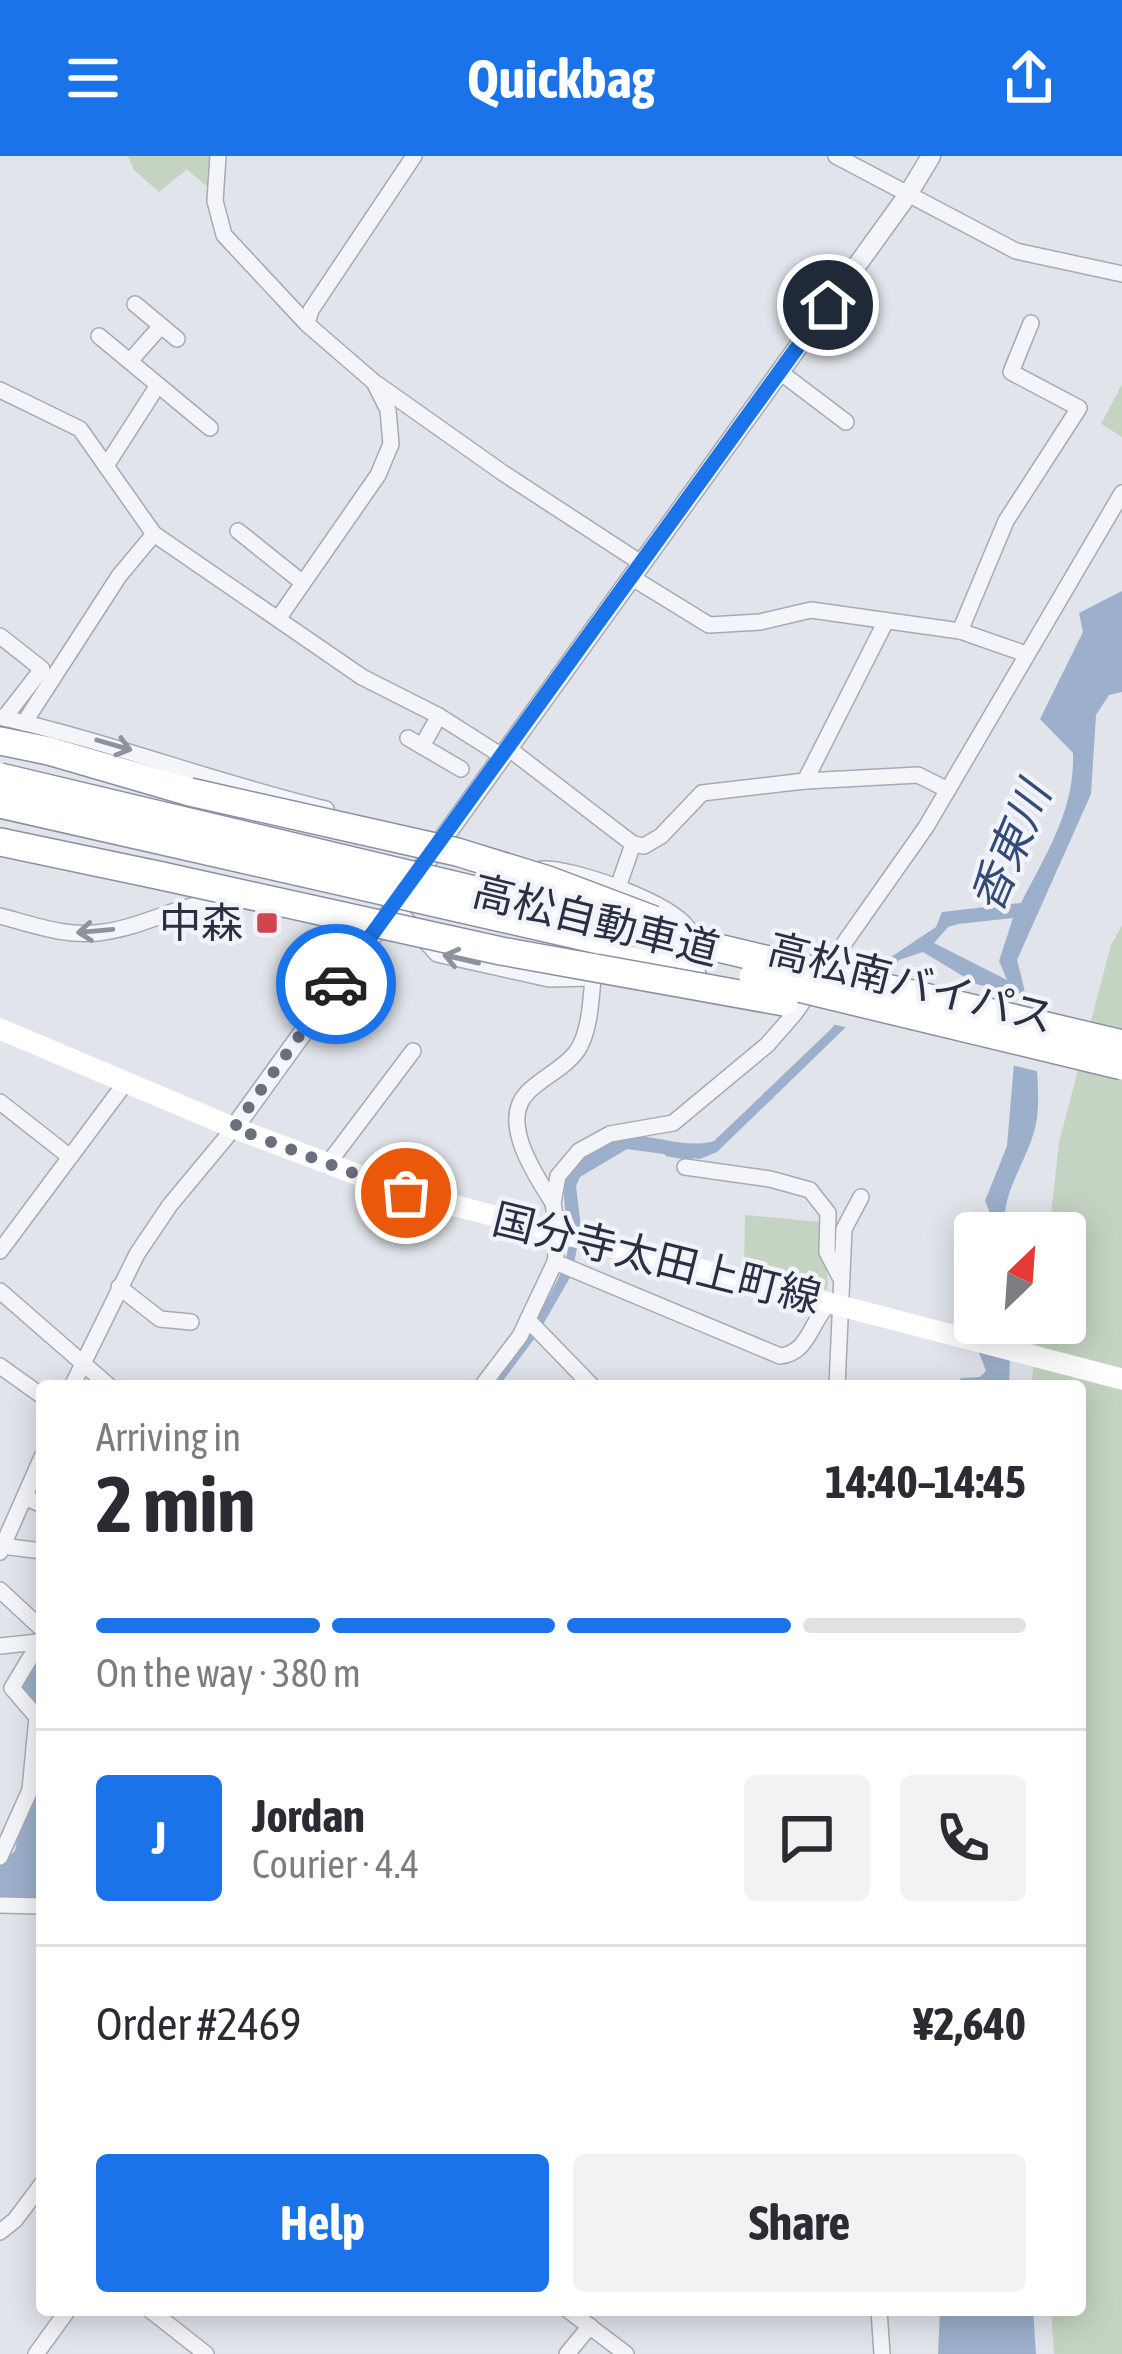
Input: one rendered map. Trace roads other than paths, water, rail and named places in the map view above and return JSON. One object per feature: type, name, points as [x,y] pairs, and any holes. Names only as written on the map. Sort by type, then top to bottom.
[{"type":"highway","points":[[1,725],[190,792],[457,852],[548,880],[748,957]]},
{"type":"highway","name":"高松南バイパス","points":[[0,766],[830,962],[1122,1040]]},
{"type":"highway","name":"高松自動車道","points":[[0,777],[748,957],[1122,1040]]},
{"type":"highway","name":"高松南バイパス","points":[[0,804],[393,905],[1122,1069]]},
{"type":"highway","name":"高松自動車道","points":[[0,804],[674,957],[1122,1069]]},
{"type":"highway","points":[[0,842],[501,951],[872,1019],[943,1024]]},
{"type":"main road","name":"国分寺太田上町線","points":[[4,1037],[406,1193],[1122,1379]]},
{"type":"street","points":[[218,156],[215,201],[224,235],[307,324],[374,382],[709,625],[760,622],[811,610],[960,632],[1026,654]]},
{"type":"street","points":[[307,324],[310,310],[414,156]]},
{"type":"street","points":[[836,156],[1016,251],[1122,274]]},
{"type":"street","points":[[74,1380],[118,1287],[170,1205],[234,1128],[907,196],[931,156]]},
{"type":"street","points":[[135,304],[176,339]]},
{"type":"street","points":[[960,632],[1006,521],[1079,408],[1011,372],[1030,322]]},
{"type":"street","points":[[130,361],[161,326]]},
{"type":"street","points":[[99,336],[210,428]]},
{"type":"street","points":[[780,372],[846,422]]},
{"type":"street","points":[[278,619],[378,475],[391,444],[388,410],[374,382]]},
{"type":"street","points":[[106,466],[158,385]]},
{"type":"street","points":[[0,390],[80,429],[154,534],[362,676],[505,752],[633,844],[644,846],[661,836],[702,794],[805,781],[918,775],[948,790]]},
{"type":"street","points":[[553,1203],[558,1176],[579,1151],[623,1130],[673,1123],[816,1001],[830,962],[883,893],[948,790],[1122,494]]},
{"type":"street","points":[[238,531],[303,583]]},
{"type":"street","points":[[1,725],[48,673],[154,534]]},
{"type":"street","points":[[805,781],[886,621]]},
{"type":"street","points":[[0,636],[48,673]]},
{"type":"street","points":[[24,723],[48,673]]},
{"type":"street","points":[[440,716],[415,742],[461,769]]},
{"type":"street","points":[[1,725],[24,723],[106,743],[278,798],[393,826],[408,834],[421,866]]},
{"type":"street","points":[[617,890],[633,844]]},
{"type":"street","points":[[494,883],[532,868],[554,868],[669,911],[688,928]]},
{"type":"street","points":[[0,916],[83,934],[136,924],[175,908],[229,901],[371,936]]},
{"type":"street","points":[[393,905],[437,954],[550,979],[716,978]]},
{"type":"street","points":[[487,1380],[534,1325],[563,1266],[567,1238],[534,1174],[517,1128],[516,1109],[524,1095],[577,1051],[593,978]]},
{"type":"street","points":[[327,1165],[413,1051]]},
{"type":"street","points":[[0,1251],[126,1082]]},
{"type":"street","points":[[0,1102],[70,1157]]},
{"type":"street","points":[[685,1167],[810,1190],[828,1213],[827,1252],[840,1277]]},
{"type":"street","points":[[837,1380],[844,1229],[861,1197]]},
{"type":"street","points":[[563,1266],[780,1356],[802,1348],[818,1312],[841,1305]]},
{"type":"street","points":[[118,1287],[160,1319],[191,1322]]},
{"type":"street","points":[[0,1291],[103,1380]]},
{"type":"street","points":[[534,1325],[586,1380]]},
{"type":"street","points":[[0,1366],[36,1392]]},
{"type":"street","points":[[36,1471],[1,1549],[36,1551]]},
{"type":"street","points":[[25,1497],[36,1502]]},
{"type":"street","points":[[0,1590],[36,1630]]},
{"type":"street","points":[[0,1646],[36,1637]]},
{"type":"street","points":[[36,1645],[12,1688],[36,1716]]},
{"type":"street","points":[[0,1857],[30,1790],[36,1727]]},
{"type":"street","points":[[0,1905],[36,1906]]},
{"type":"street","points":[[0,2232],[36,2198]]},
{"type":"street","points":[[36,2354],[64,2316]]},
{"type":"street","points":[[158,2316],[206,2354]]},
{"type":"street","points":[[576,2316],[626,2354]]},
{"type":"street","points":[[880,2316],[882,2354]]},
{"type":"street","points":[[567,2354],[590,2326]]},
{"type":"water","points":[[1122,591],[1122,692],[1109,695],[1096,715],[1091,794],[1017,960],[1033,1039],[1038,1100],[1034,1133],[1005,1212],[989,1212],[985,1201],[1007,1146],[1014,1064],[1011,1005],[923,952],[899,960],[845,1028],[717,1152],[700,1159],[627,1149],[580,1177],[576,1186],[581,1227],[572,1274],[537,1335],[503,1380],[491,1380],[537,1316],[562,1270],[568,1251],[565,1182],[588,1153],[627,1137],[714,1141],[831,1029],[888,959],[936,927],[942,912],[1021,903],[1057,831],[1072,774],[1073,753],[1040,719],[1083,632],[1079,613]],"holes":[[[1013,918],[999,961],[1007,980],[934,943],[948,927]]]},
{"type":"water","points":[[976,1344],[1010,1344],[1009,1380],[960,1380],[980,1377],[986,1371]]},
{"type":"water","points":[[36,1661],[36,1709],[20,1689]]},
{"type":"water","points":[[36,1741],[36,1901],[0,1901],[0,1864],[15,1851]]},
{"type":"water","points":[[940,2316],[1033,2316],[1036,2354],[938,2354]]},
{"type":"waterway","points":[[667,1154],[691,1158]]},
{"type":"place","name":"中森","points":[[267,923]]},
{"type":"water label","name":"香東川","points":[[1010,847]]}]
